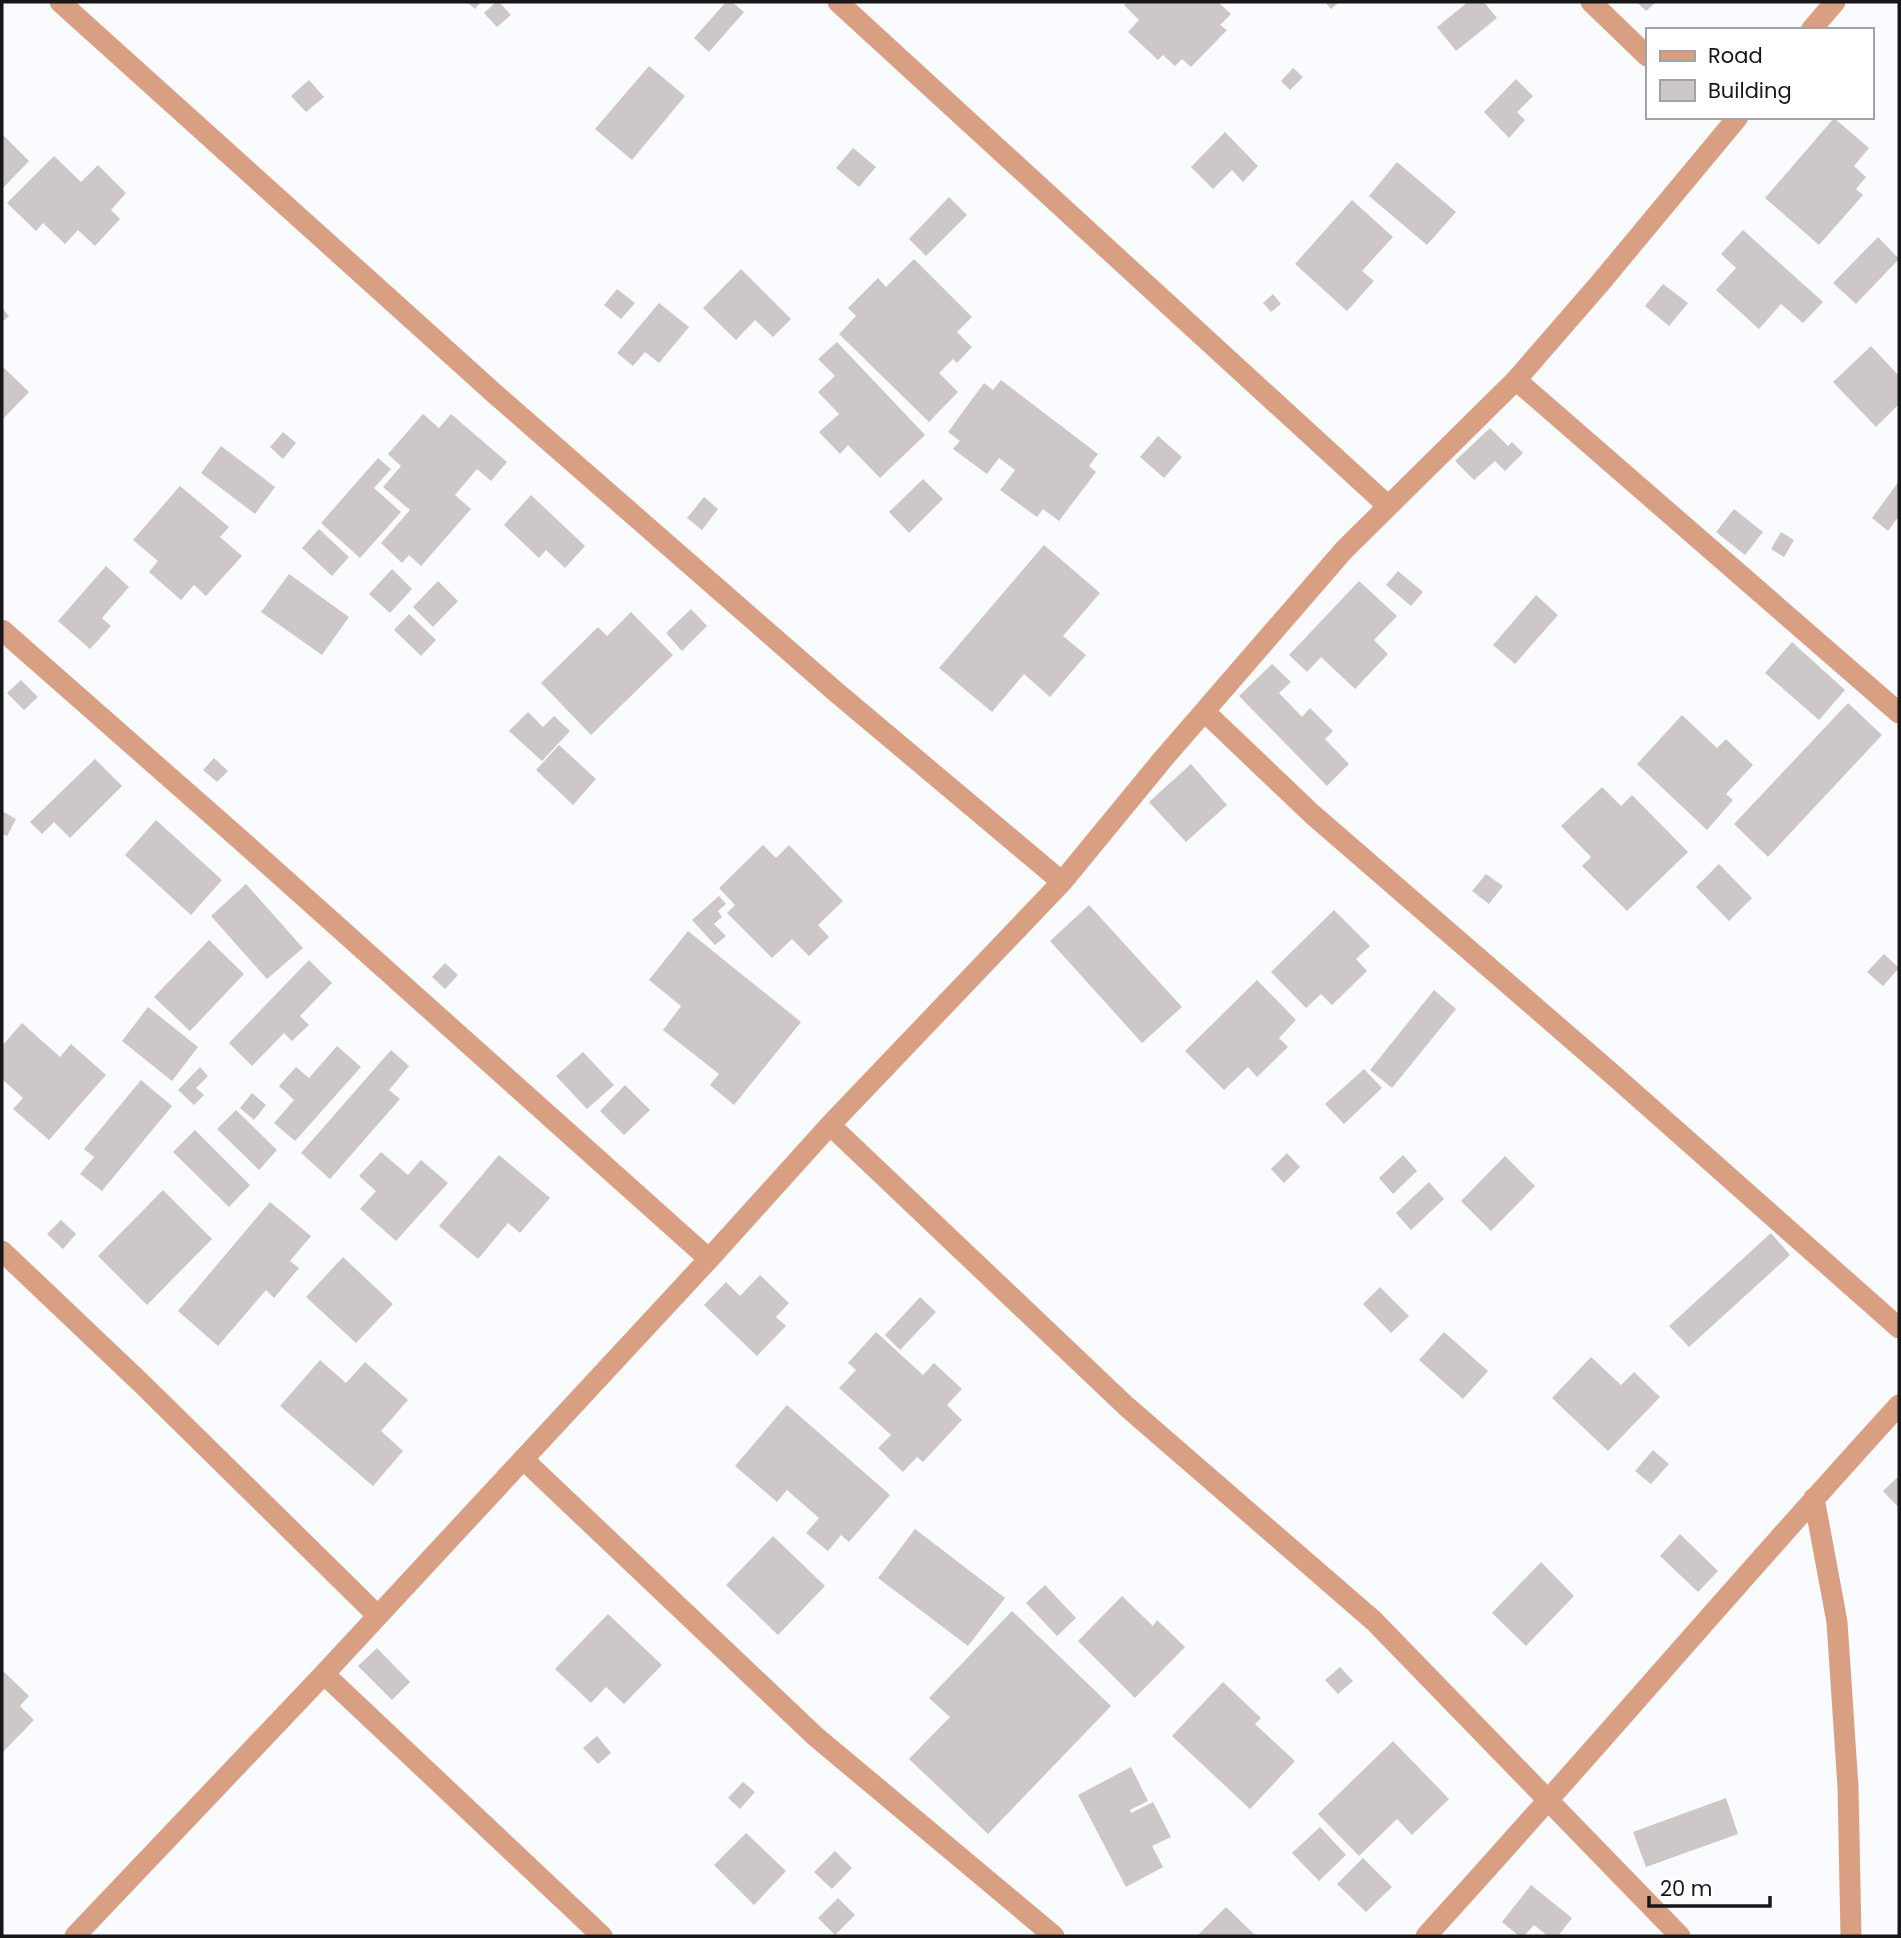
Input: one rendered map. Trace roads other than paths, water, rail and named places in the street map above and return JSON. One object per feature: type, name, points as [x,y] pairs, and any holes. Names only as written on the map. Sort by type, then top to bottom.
[{"type":"street","points":[[60,2],[495,394],[836,692],[1062,882]]},
{"type":"street","points":[[838,2],[1387,505]]},
{"type":"street","points":[[1591,2],[1646,55]]},
{"type":"street","points":[[1813,28],[1835,2]]},
{"type":"street","points":[[75,1936],[324,1674],[830,1125],[1062,882],[1163,759],[1344,550],[1516,380],[1725,122]]},
{"type":"street","points":[[1516,380],[1899,713]]},
{"type":"street","points":[[2,630],[709,1259]]},
{"type":"street","points":[[1205,712],[1312,814],[1611,1073],[1899,1328]]},
{"type":"street","points":[[830,1125],[1126,1406],[1374,1621],[1680,1936]]},
{"type":"street","points":[[2,1251],[140,1382],[377,1615]]},
{"type":"street","points":[[1426,1936],[1549,1802],[1814,1498],[1899,1405]]},
{"type":"street","points":[[523,1459],[816,1736],[1054,1936]]},
{"type":"street","points":[[1814,1498],[1837,1622],[1848,1787],[1850,1936]]},
{"type":"street","points":[[324,1674],[602,1936]]}]
